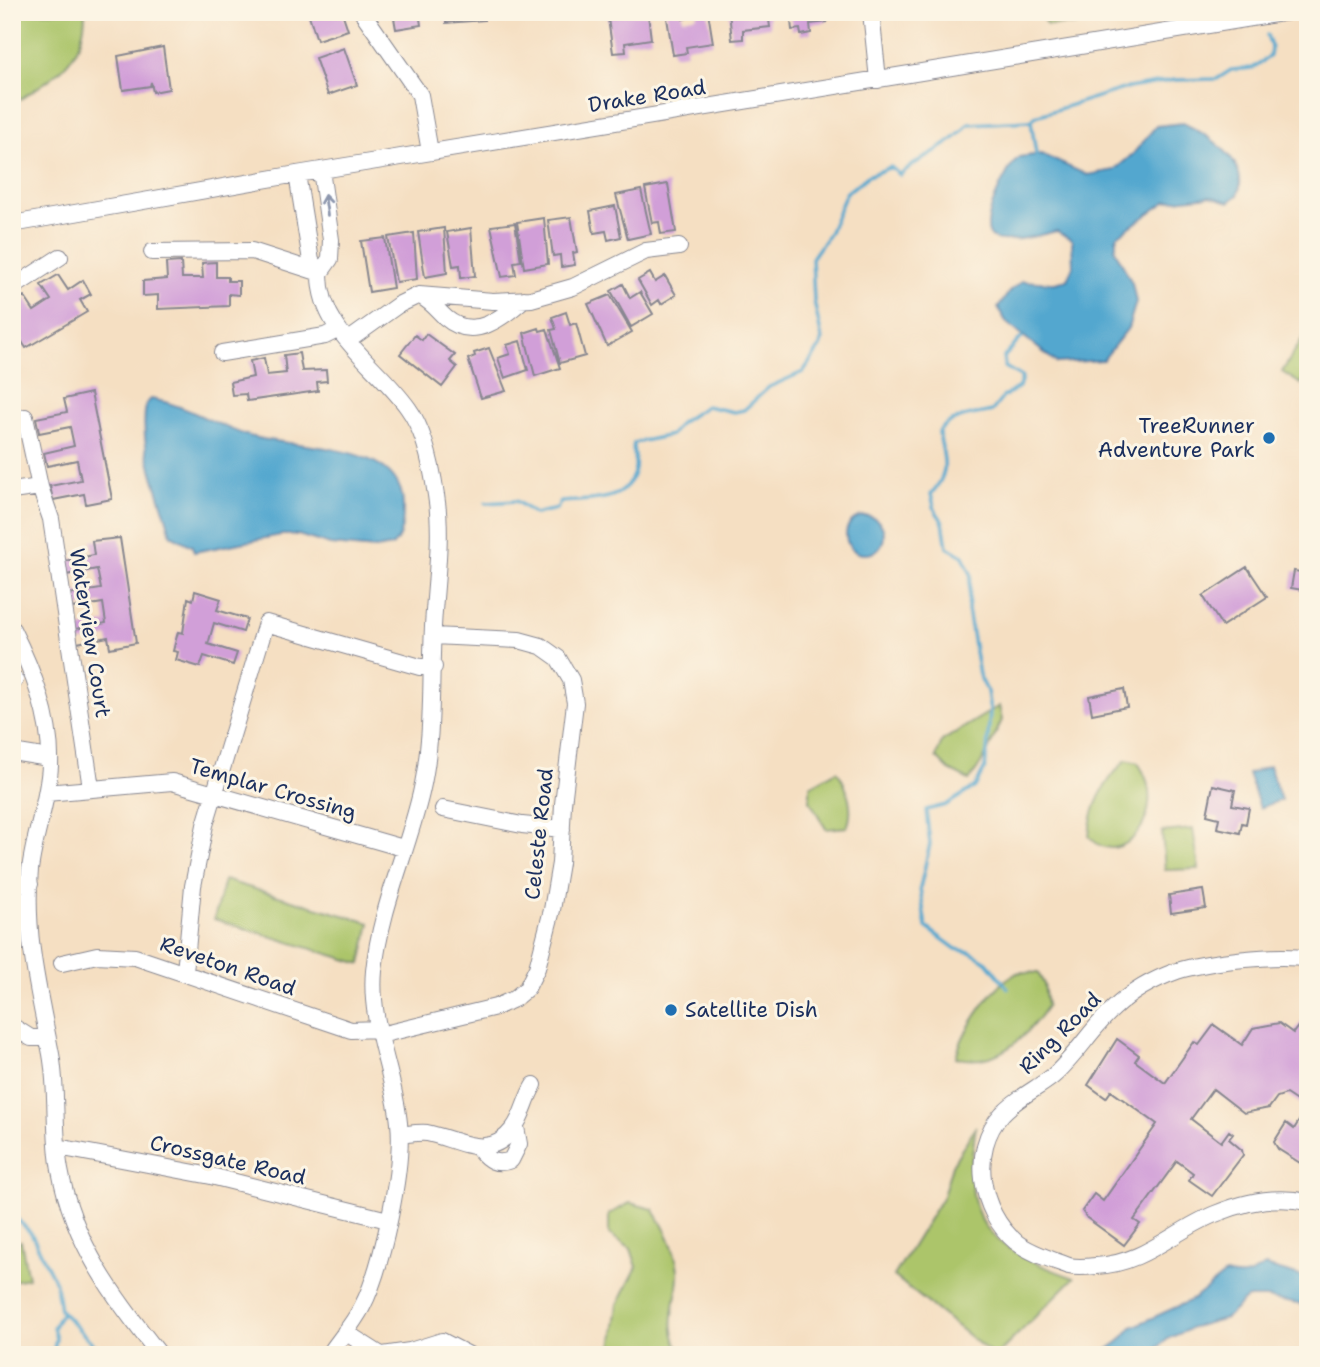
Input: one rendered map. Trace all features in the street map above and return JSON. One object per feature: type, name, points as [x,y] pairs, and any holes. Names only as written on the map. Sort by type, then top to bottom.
[{"type":"street","points":[[362,12],[420,95],[430,152]]},
{"type":"street","points":[[871,12],[878,80]]},
{"type":"street","name":"Drake Road","points":[[12,224],[321,170],[1288,12]]},
{"type":"street","points":[[320,273],[330,259],[331,240],[321,170]]},
{"type":"street","points":[[297,174],[311,261],[320,273],[322,303],[343,335],[410,410],[429,460],[437,498],[434,667],[428,754],[421,794],[378,936],[373,1005],[400,1135],[401,1159],[388,1220],[362,1307],[329,1355]]},
{"type":"street","points":[[222,353],[343,335],[419,295],[493,301],[524,299],[573,287],[646,251],[678,247]]},
{"type":"street","points":[[152,252],[252,251],[320,273]]},
{"type":"street","points":[[12,288],[60,257]]},
{"type":"street","points":[[419,295],[435,304],[447,319],[463,327],[485,327],[524,299]]},
{"type":"street","name":"Waterview Court","points":[[25,417],[57,551],[91,788]]},
{"type":"street","points":[[12,491],[40,487]]},
{"type":"street","points":[[185,972],[193,886],[215,792],[266,623],[419,667],[434,667]]},
{"type":"street","points":[[12,629],[28,662],[41,701],[49,758],[46,793],[30,884],[32,968],[54,1082],[60,1171],[83,1243],[122,1308],[160,1355]]},
{"type":"street","name":"Celeste Road","points":[[379,1032],[496,1007],[514,999],[527,988],[537,968],[552,910],[575,703],[571,680],[558,658],[541,646],[519,640],[433,636]]},
{"type":"street","points":[[12,752],[49,758]]},
{"type":"street","name":"Templar Crossing","points":[[46,793],[172,782],[215,792],[403,848]]},
{"type":"street","points":[[443,808],[510,823],[562,829]]},
{"type":"street","points":[[12,882],[30,884]]},
{"type":"street","name":"Reveton Road","points":[[62,963],[97,955],[135,957],[351,1030],[379,1032]]},
{"type":"street","name":"Ring Road","points":[[1308,959],[1269,958],[1177,971],[1133,993],[1111,1010],[1052,1077],[1001,1114],[987,1138],[981,1168],[985,1195],[999,1223],[1017,1242],[1073,1267],[1116,1265],[1152,1251],[1213,1214],[1253,1201],[1285,1197],[1308,1202]]},
{"type":"street","points":[[12,1026],[32,1038],[47,1038]]},
{"type":"street","points":[[400,1135],[423,1132],[479,1149],[506,1138],[516,1127],[525,1098],[534,1085]]},
{"type":"street","name":"Crossgate Road","points":[[58,1147],[199,1173],[388,1220]]},
{"type":"street","points":[[345,1332],[382,1355],[410,1351],[442,1341],[469,1355]]},
{"type":"green space","points":[[12,12],[85,12],[79,45],[72,57],[52,77],[12,105]]},
{"type":"green space","points":[[1038,12],[1147,12],[1073,25],[1047,25]]},
{"type":"green space","points":[[1304,336],[1308,339],[1308,373],[1301,384],[1282,372]]},
{"type":"green space","points":[[999,706],[1002,720],[974,774],[969,780],[949,770],[936,757],[942,741]]},
{"type":"green space","points":[[1126,760],[1138,763],[1147,782],[1149,801],[1146,818],[1138,832],[1127,843],[1114,848],[1101,846],[1089,836],[1093,814],[1106,785]]},
{"type":"green space","points":[[837,771],[849,798],[849,820],[847,827],[826,829],[810,801],[810,786]]},
{"type":"green space","points":[[1193,829],[1199,869],[1165,870],[1162,832]]},
{"type":"green space","points":[[224,880],[370,923],[361,964],[214,919]]},
{"type":"green space","points":[[1020,972],[1038,973],[1044,984],[1047,1006],[1039,1018],[1020,1039],[997,1054],[970,1060],[956,1057],[972,1021],[990,996],[1010,977]]},
{"type":"green space","points":[[976,1126],[972,1186],[976,1208],[985,1226],[999,1241],[1018,1254],[1074,1278],[997,1355],[993,1355],[894,1276],[943,1196],[952,1165]]},
{"type":"green space","points":[[630,1203],[653,1209],[672,1245],[678,1270],[673,1313],[674,1334],[684,1355],[611,1355],[618,1304],[637,1267],[631,1249],[609,1234],[609,1214]]},
{"type":"green space","points":[[21,1241],[28,1278],[12,1281],[12,1243]]},
{"type":"water","points":[[1183,123],[1215,142],[1233,160],[1240,183],[1238,195],[1229,202],[1210,196],[1167,201],[1117,236],[1115,250],[1132,283],[1136,302],[1128,328],[1103,360],[1057,363],[1007,323],[998,308],[1010,291],[1022,281],[1055,283],[1067,280],[1073,266],[1072,240],[1057,231],[1015,240],[993,238],[988,223],[995,197],[1007,172],[1019,157],[1041,154],[1087,175],[1114,170],[1133,154],[1156,126]]},
{"type":"water","points":[[151,399],[176,406],[246,435],[341,451],[365,458],[385,469],[398,484],[403,506],[398,538],[392,546],[376,549],[330,545],[298,535],[281,535],[194,552],[192,546],[171,535],[151,470],[144,421],[146,404]]},
{"type":"water","points":[[865,516],[878,522],[884,535],[878,548],[865,554],[852,548],[846,535],[852,522]]},
{"type":"water","points":[[1269,766],[1281,800],[1260,808],[1248,774]]},
{"type":"water","points":[[1265,1266],[1308,1278],[1308,1306],[1266,1298],[1247,1298],[1226,1318],[1169,1338],[1149,1355],[1100,1355],[1120,1341],[1132,1327],[1194,1299],[1225,1274],[1246,1276]]},
{"type":"building","points":[[308,12],[342,12],[348,30],[317,40]]},
{"type":"building","points":[[393,12],[419,12],[421,25],[396,29]]},
{"type":"building","points":[[446,12],[484,12],[484,20],[446,23]]},
{"type":"building","points":[[607,12],[648,15],[651,39],[625,43],[626,52],[613,53]]},
{"type":"building","points":[[666,12],[682,12],[683,19],[697,16],[697,12],[708,12],[713,43],[686,47],[687,53],[673,55]]},
{"type":"building","points":[[729,12],[768,12],[770,27],[743,30],[743,39],[732,40]]},
{"type":"building","points":[[790,12],[826,12],[827,22],[810,24],[811,33],[801,35],[800,29],[792,30]]},
{"type":"building","points":[[163,47],[169,89],[153,92],[151,82],[150,86],[123,90],[118,56]]},
{"type":"building","points":[[344,48],[357,85],[328,95],[315,58]]},
{"type":"building","points":[[668,184],[676,232],[661,234],[659,222],[652,223],[645,188]]},
{"type":"building","points":[[641,190],[651,234],[628,239],[616,195]]},
{"type":"building","points":[[615,206],[621,237],[608,240],[606,231],[594,233],[590,211]]},
{"type":"building","points":[[571,217],[577,252],[573,253],[575,265],[561,267],[560,255],[553,256],[548,220]]},
{"type":"building","points":[[544,218],[548,264],[524,268],[517,222]]},
{"type":"building","points":[[515,223],[521,261],[514,262],[516,275],[502,277],[491,226]]},
{"type":"building","points":[[444,228],[447,273],[425,277],[418,232]]},
{"type":"building","points":[[471,228],[475,276],[461,278],[460,265],[453,266],[447,232]]},
{"type":"building","points":[[414,233],[417,279],[396,282],[388,237]]},
{"type":"building","points":[[385,238],[393,288],[369,292],[361,241]]},
{"type":"building","points":[[181,262],[182,278],[203,278],[202,263],[216,262],[216,277],[239,281],[239,295],[229,294],[229,306],[158,309],[158,295],[143,296],[143,281],[167,279],[166,263]]},
{"type":"building","points":[[650,273],[655,282],[665,276],[676,295],[661,304],[659,300],[652,305],[638,280]]},
{"type":"building","points":[[58,275],[68,290],[83,280],[91,294],[80,300],[87,312],[26,348],[19,337],[12,341],[12,323],[19,319],[12,303],[24,296],[34,311],[51,300],[41,285]]},
{"type":"building","points":[[623,284],[630,298],[640,292],[653,314],[631,327],[611,291]]},
{"type":"building","points":[[610,295],[632,332],[607,346],[588,304]]},
{"type":"building","points":[[566,312],[570,325],[576,323],[585,356],[560,363],[551,330],[556,329],[552,317]]},
{"type":"building","points":[[539,328],[540,331],[547,329],[560,368],[535,376],[524,333]]},
{"type":"building","points":[[426,334],[455,355],[450,361],[457,367],[442,387],[400,354],[415,335],[422,340]]},
{"type":"building","points":[[520,341],[528,370],[505,378],[498,358],[510,354],[507,345]]},
{"type":"building","points":[[489,348],[506,391],[481,398],[468,359],[475,356],[474,353]]},
{"type":"building","points":[[299,353],[302,371],[326,370],[327,381],[317,382],[318,391],[247,401],[246,394],[232,395],[230,382],[253,377],[250,361],[264,358],[267,375],[286,373],[284,355]]},
{"type":"building","points":[[91,393],[112,499],[86,504],[84,494],[53,500],[50,486],[81,480],[77,460],[47,466],[44,453],[74,446],[70,427],[39,433],[36,418],[67,412],[64,399]]},
{"type":"building","points":[[120,538],[136,643],[110,648],[108,637],[77,643],[75,629],[106,623],[103,603],[71,608],[69,594],[101,589],[97,569],[66,575],[64,561],[94,555],[92,541]]},
{"type":"building","points":[[1247,567],[1267,597],[1222,626],[1203,596]]},
{"type":"building","points":[[1294,571],[1308,573],[1308,591],[1291,588]]},
{"type":"building","points":[[195,591],[221,599],[217,610],[247,619],[243,632],[214,623],[208,644],[237,653],[233,665],[204,656],[200,667],[176,660],[178,652],[173,651],[178,632],[183,633],[188,598],[193,600]]},
{"type":"building","points":[[1124,689],[1127,707],[1092,714],[1089,696]]},
{"type":"building","points":[[1213,785],[1235,790],[1232,805],[1249,808],[1246,824],[1242,823],[1240,833],[1217,828],[1219,818],[1207,815]]},
{"type":"building","points":[[1203,890],[1206,908],[1171,913],[1169,895]]},
{"type":"building","points":[[1308,1013],[1308,1168],[1278,1149],[1274,1142],[1286,1123],[1294,1129],[1307,1108],[1286,1094],[1277,1097],[1269,1108],[1244,1113],[1213,1089],[1191,1119],[1221,1142],[1229,1131],[1233,1134],[1229,1139],[1242,1150],[1243,1155],[1212,1196],[1189,1180],[1193,1173],[1177,1161],[1134,1220],[1140,1224],[1124,1245],[1087,1218],[1082,1211],[1094,1194],[1103,1201],[1157,1124],[1111,1091],[1106,1098],[1088,1085],[1117,1039],[1139,1055],[1135,1061],[1165,1083],[1194,1042],[1199,1045],[1214,1025],[1242,1045],[1253,1028],[1279,1023],[1293,1033]]},
{"type":"waterway","points":[[486,503],[516,501],[535,514],[556,509],[561,502],[595,500],[615,494],[624,489],[635,469],[634,443],[671,435],[680,423],[706,406],[734,412],[744,410],[769,387],[803,372],[820,347],[822,339],[814,301],[812,258],[829,234],[846,193],[868,176],[891,167],[900,175],[945,145],[968,124],[1031,121],[1036,116],[1123,89],[1174,80],[1217,79],[1231,70],[1253,68],[1270,56],[1271,47],[1267,35]]},
{"type":"waterway","points":[[1031,121],[1036,154]]},
{"type":"waterway","points":[[1008,988],[987,962],[970,952],[956,949],[926,927],[920,888],[930,844],[926,810],[946,805],[975,787],[985,768],[990,711],[987,691],[979,675],[968,610],[971,574],[963,556],[947,547],[943,522],[935,510],[931,494],[938,486],[944,471],[939,432],[956,419],[992,411],[1003,397],[1019,387],[1022,377],[1005,367],[1004,357],[1022,337]]},
{"type":"waterway","points":[[12,1214],[31,1233],[56,1284],[60,1310],[104,1355]]},
{"type":"waterway","points":[[60,1355],[54,1349],[56,1338],[53,1328],[62,1312]]},
{"type":"place","name":"TreeRunner Adventure Park","points":[[1269,438]]},
{"type":"place","name":"Satellite Dish","points":[[671,1010]]}]
